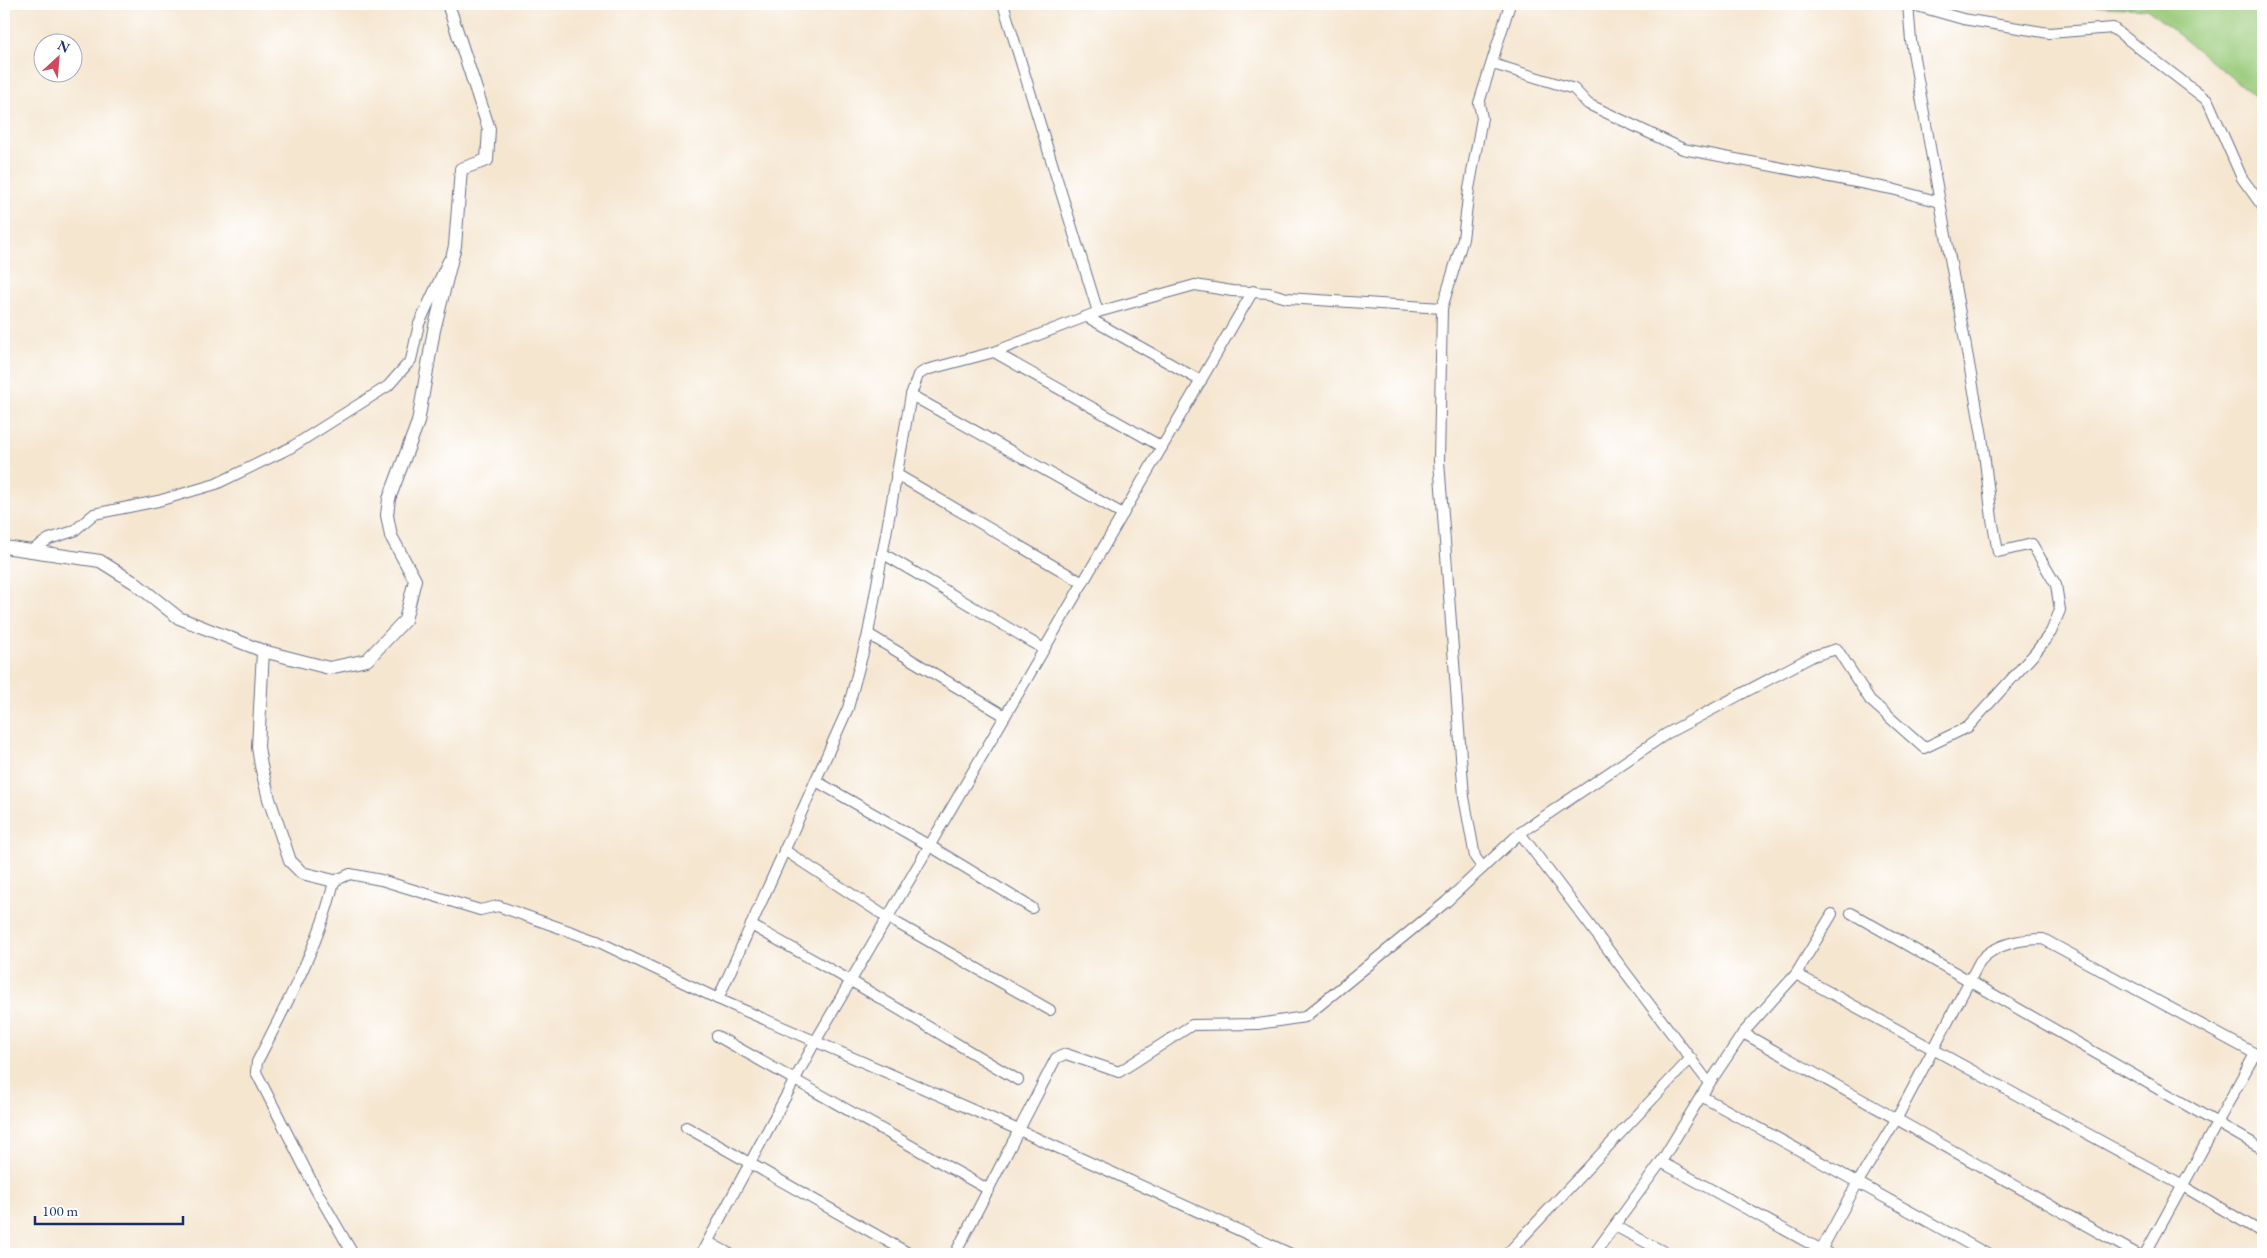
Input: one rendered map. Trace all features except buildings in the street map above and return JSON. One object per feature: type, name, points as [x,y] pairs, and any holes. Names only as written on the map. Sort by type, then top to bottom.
[{"type":"street","points":[[4,547],[100,562],[135,583],[179,618],[263,651],[329,668],[367,660],[405,620],[415,580],[391,536],[388,499],[418,422],[434,330],[455,246],[461,169],[487,160],[489,129],[448,4]]},
{"type":"street","points":[[1002,4],[1098,312]]},
{"type":"street","points":[[1483,868],[1475,857],[1464,797],[1439,461],[1442,308],[1463,239],[1469,189],[1482,118],[1479,104],[1493,64],[1510,4]]},
{"type":"street","points":[[955,1254],[1021,1131],[1056,1058],[1066,1054],[1119,1072],[1192,1025],[1258,1024],[1305,1017],[1446,902],[1520,833],[1666,734],[1813,656],[1836,648],[1870,700],[1924,748],[1968,727],[2035,653],[2051,632],[2060,610],[2056,585],[2032,544],[1998,552],[1992,520],[1982,436],[1911,41],[1909,4],[1963,19],[2049,33],[2113,28],[2208,101],[2242,178],[2263,207]]},
{"type":"street","points":[[1493,64],[1574,89],[1588,104],[1683,149],[1892,189],[1940,202]]},
{"type":"street","points":[[31,551],[49,539],[74,531],[94,514],[158,501],[216,484],[290,448],[388,386],[411,360],[419,324],[455,246]]},
{"type":"street","points":[[718,999],[848,708],[868,634],[911,396],[918,375],[926,370],[994,352],[1098,312],[1195,285],[1232,291],[1253,291],[1287,298],[1442,308]]},
{"type":"street","points":[[700,1254],[815,1042],[1253,291]]},
{"type":"street","points":[[1087,317],[1201,381]]},
{"type":"street","points":[[994,352],[1162,447]]},
{"type":"street","points":[[911,396],[1123,514]]},
{"type":"street","points":[[896,474],[1083,583]]},
{"type":"street","points":[[882,553],[1044,650]]},
{"type":"street","points":[[868,634],[1005,716]]},
{"type":"street","points":[[263,651],[258,747],[261,766],[269,799],[290,861],[302,873],[334,881],[350,874],[381,880],[480,910],[498,906],[597,941],[718,999],[1021,1131],[1291,1254]]},
{"type":"street","points":[[816,781],[930,846],[1032,908]]},
{"type":"street","points":[[1520,833],[1709,1083]]},
{"type":"street","points":[[784,850],[888,918],[1050,1010]]},
{"type":"street","points":[[334,881],[329,902],[294,988],[257,1062],[256,1072],[316,1190],[353,1254]]},
{"type":"street","points":[[1850,913],[2263,1149]]},
{"type":"street","points":[[1594,1254],[1661,1162],[1709,1083],[1743,1033],[1796,974],[1832,914]]},
{"type":"street","points":[[751,925],[851,981],[1018,1080]]},
{"type":"street","points":[[1661,1162],[1823,1253],[1858,1182],[1897,1118],[1968,982],[1986,954],[2016,942],[2043,939],[2259,1056],[2216,1122],[2145,1254]]},
{"type":"street","points":[[1796,974],[2181,1185],[2263,1233]]},
{"type":"street","points":[[1743,1033],[2137,1254]]},
{"type":"street","points":[[717,1036],[989,1190]]},
{"type":"street","points":[[1507,1254],[1691,1058]]},
{"type":"street","points":[[1701,1096],[1986,1254]]},
{"type":"street","points":[[686,1127],[910,1254]]},
{"type":"street","points":[[1615,1226],[1668,1254]]},
{"type":"street","points":[[708,1242],[730,1254]]},
{"type":"green space","points":[[2050,4],[2263,4],[2263,103],[2147,9]]}]
